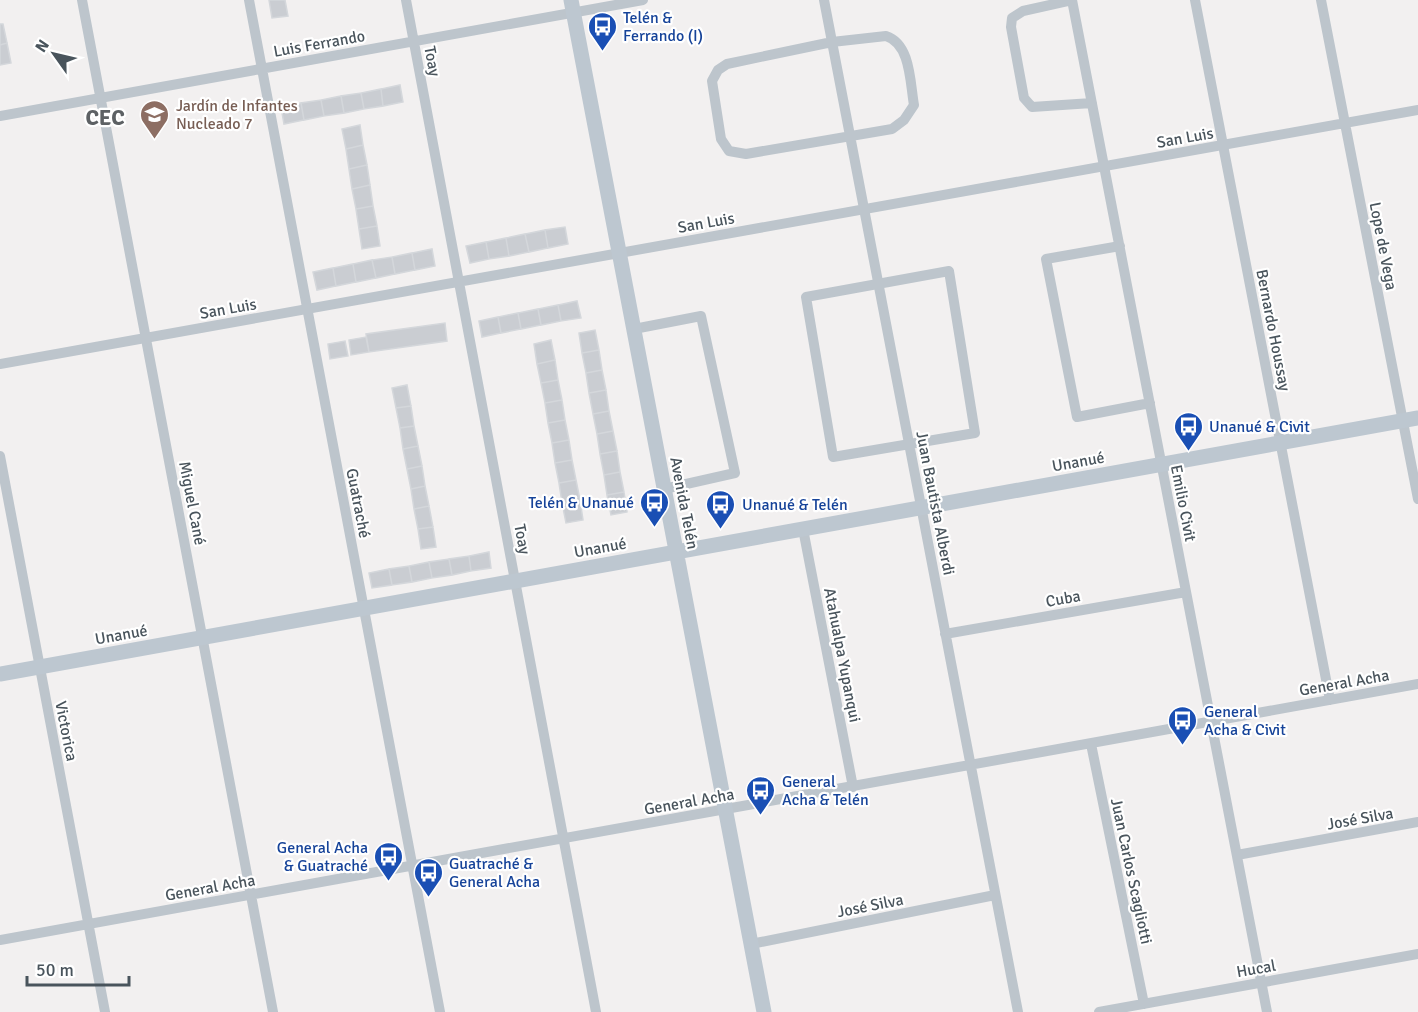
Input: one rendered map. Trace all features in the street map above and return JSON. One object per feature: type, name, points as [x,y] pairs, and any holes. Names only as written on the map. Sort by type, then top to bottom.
[{"type":"street","name":"Miguel Cané","points":[[82,0],[273,1012]]},
{"type":"street","name":"Guatraché","points":[[249,0],[440,1012]]},
{"type":"street","name":"Toay","points":[[406,0],[596,1012]]},
{"type":"street","name":"Luis Ferrando","points":[[0,116],[414,41],[572,6],[643,0]]},
{"type":"street","name":"Juan Bautista Alberdi","points":[[824,0],[1018,1012]]},
{"type":"street","points":[[1072,0],[1023,11],[1012,18],[1011,27],[1024,98],[1032,107],[1092,103]]},
{"type":"street","name":"Emilio Civit","points":[[1072,0],[1267,1012]]},
{"type":"street","name":"Bernardo Houssay","points":[[1195,0],[1330,700]]},
{"type":"street","name":"Lope de Vega","points":[[1321,0],[1345,123],[1410,419],[1418,499]]},
{"type":"street","name":"Avenida Telén","points":[[572,6],[764,1012]]},
{"type":"street","points":[[886,36],[896,39],[903,49],[914,105],[904,120],[892,129],[746,154],[729,151],[721,139],[712,81],[718,70],[727,64],[832,42],[886,36]]},
{"type":"street","name":"San Luis","points":[[0,364],[1418,110]]},
{"type":"street","points":[[1120,246],[1047,259],[1077,417],[1150,404]]},
{"type":"street","points":[[949,271],[975,433],[833,457],[806,297],[878,283],[949,271]]},
{"type":"street","points":[[634,329],[701,315],[735,473],[664,489]]},
{"type":"street","name":"Unanué","points":[[0,674],[1410,419]]},
{"type":"street","name":"Victorica","points":[[0,456],[105,1012]]},
{"type":"street","name":"Atahualpa Yupanqui","points":[[803,529],[853,787]]},
{"type":"street","name":"Cuba","points":[[945,634],[1186,592]]},
{"type":"street","name":"General Acha","points":[[0,940],[1418,684]]},
{"type":"street","name":"Juan Carlos Scagliotti","points":[[1090,744],[1144,1004]]},
{"type":"street","name":"José Silva","points":[[1237,855],[1418,822]]},
{"type":"street","name":"José Silva","points":[[751,944],[995,895]]},
{"type":"street","name":"Hucal","points":[[1099,1012],[1418,954]]},
{"type":"building","points":[[269,0],[285,0],[288,16],[272,18]]},
{"type":"building","points":[[0,24],[3,24],[7,43],[0,45]]},
{"type":"building","points":[[7,43],[11,63],[0,65],[0,45]]},
{"type":"building","points":[[400,85],[403,102],[383,106],[381,89]]},
{"type":"building","points":[[381,89],[383,106],[364,109],[361,93]]},
{"type":"building","points":[[361,93],[364,109],[344,113],[341,96]]},
{"type":"building","points":[[341,96],[344,113],[324,116],[321,100]]},
{"type":"building","points":[[321,100],[324,116],[304,120],[301,103]]},
{"type":"building","points":[[301,103],[304,120],[284,124],[281,107]]},
{"type":"building","points":[[360,125],[363,145],[346,149],[342,129]]},
{"type":"building","points":[[363,145],[367,165],[349,169],[346,149]]},
{"type":"building","points":[[367,165],[370,185],[352,189],[349,169]]},
{"type":"building","points":[[370,185],[373,206],[356,209],[352,189]]},
{"type":"building","points":[[373,206],[377,226],[359,229],[356,209]]},
{"type":"building","points":[[377,226],[380,246],[362,249],[359,229]]},
{"type":"building","points":[[565,227],[568,244],[548,248],[545,230]]},
{"type":"building","points":[[545,230],[548,248],[529,252],[525,234]]},
{"type":"building","points":[[525,234],[529,252],[509,256],[506,238]]},
{"type":"building","points":[[506,238],[509,256],[489,259],[486,242]]},
{"type":"building","points":[[486,242],[489,259],[470,263],[466,246]]},
{"type":"building","points":[[432,249],[435,266],[415,270],[412,253]]},
{"type":"building","points":[[412,253],[415,270],[395,274],[392,257]]},
{"type":"building","points":[[392,257],[395,274],[376,278],[372,260]]},
{"type":"building","points":[[372,260],[376,278],[356,282],[353,264]]},
{"type":"building","points":[[353,264],[356,282],[336,286],[333,268]]},
{"type":"building","points":[[333,268],[336,286],[317,290],[313,272]]},
{"type":"building","points":[[577,301],[581,318],[561,321],[558,305]]},
{"type":"building","points":[[558,305],[561,321],[541,325],[538,309]]},
{"type":"building","points":[[538,309],[541,325],[521,329],[518,313]]},
{"type":"building","points":[[518,313],[521,329],[501,333],[498,317]]},
{"type":"building","points":[[498,317],[501,333],[482,337],[479,321]]},
{"type":"building","points":[[445,323],[447,341],[369,352],[366,334]]},
{"type":"building","points":[[595,330],[599,350],[582,353],[579,333]]},
{"type":"building","points":[[366,337],[369,352],[351,355],[349,340]]},
{"type":"building","points":[[551,340],[555,360],[537,364],[534,344]]},
{"type":"building","points":[[345,341],[348,356],[330,359],[328,344]]},
{"type":"building","points":[[599,350],[602,370],[586,373],[582,353]]},
{"type":"building","points":[[555,360],[558,380],[541,383],[537,364]]},
{"type":"building","points":[[602,370],[606,390],[589,393],[586,373]]},
{"type":"building","points":[[558,380],[562,400],[545,403],[541,383]]},
{"type":"building","points":[[407,385],[411,406],[396,408],[392,388]]},
{"type":"building","points":[[606,390],[609,411],[593,414],[589,393]]},
{"type":"building","points":[[562,400],[565,420],[548,423],[545,403]]},
{"type":"building","points":[[411,406],[414,426],[400,428],[396,408]]},
{"type":"building","points":[[609,411],[613,431],[597,434],[593,414]]},
{"type":"building","points":[[565,420],[569,440],[552,443],[548,423]]},
{"type":"building","points":[[414,426],[418,446],[403,449],[400,428]]},
{"type":"building","points":[[613,431],[617,451],[600,454],[597,434]]},
{"type":"building","points":[[569,440],[572,460],[555,463],[552,443]]},
{"type":"building","points":[[418,446],[422,466],[407,469],[403,449]]},
{"type":"building","points":[[617,451],[620,472],[604,475],[600,454]]},
{"type":"building","points":[[572,460],[576,480],[559,483],[555,463]]},
{"type":"building","points":[[422,466],[425,486],[411,489],[407,469]]},
{"type":"building","points":[[620,472],[624,492],[607,495],[604,475]]},
{"type":"building","points":[[576,480],[580,500],[562,503],[559,483]]},
{"type":"building","points":[[425,486],[429,506],[414,509],[411,489]]},
{"type":"building","points":[[624,492],[627,512],[611,515],[607,495]]},
{"type":"building","points":[[580,500],[583,520],[566,523],[562,503]]},
{"type":"building","points":[[429,506],[433,527],[418,529],[414,509]]},
{"type":"building","points":[[433,527],[436,547],[421,549],[418,529]]},
{"type":"building","points":[[489,552],[491,568],[471,571],[469,556]]},
{"type":"building","points":[[469,556],[471,571],[452,575],[449,559]]},
{"type":"building","points":[[449,559],[452,575],[432,578],[429,562]]},
{"type":"building","points":[[429,562],[432,578],[412,582],[409,566]]},
{"type":"building","points":[[409,566],[412,582],[392,585],[389,569]]},
{"type":"building","points":[[389,569],[392,585],[372,588],[369,573]]},
{"type":"place","name":"Telén & Ferrando (I)","points":[[602,52]]},
{"type":"place","name":"Jardín de Infantes Nucleado 7","points":[[155,140]]},
{"type":"place","name":"Unanué & Civit","points":[[1188,452]]},
{"type":"place","name":"Telén & Unanué","points":[[655,528]]},
{"type":"place","name":"Unanué & Telén","points":[[721,530]]},
{"type":"place","name":"General Acha & Civit","points":[[1183,746]]},
{"type":"place","name":"General Acha & Telén","points":[[761,816]]},
{"type":"place","name":"General Acha & Guatraché","points":[[389,882]]},
{"type":"place","name":"Guatraché & General Acha","points":[[428,898]]},
{"type":"district","name":"CEC","points":[[105,117]]}]
